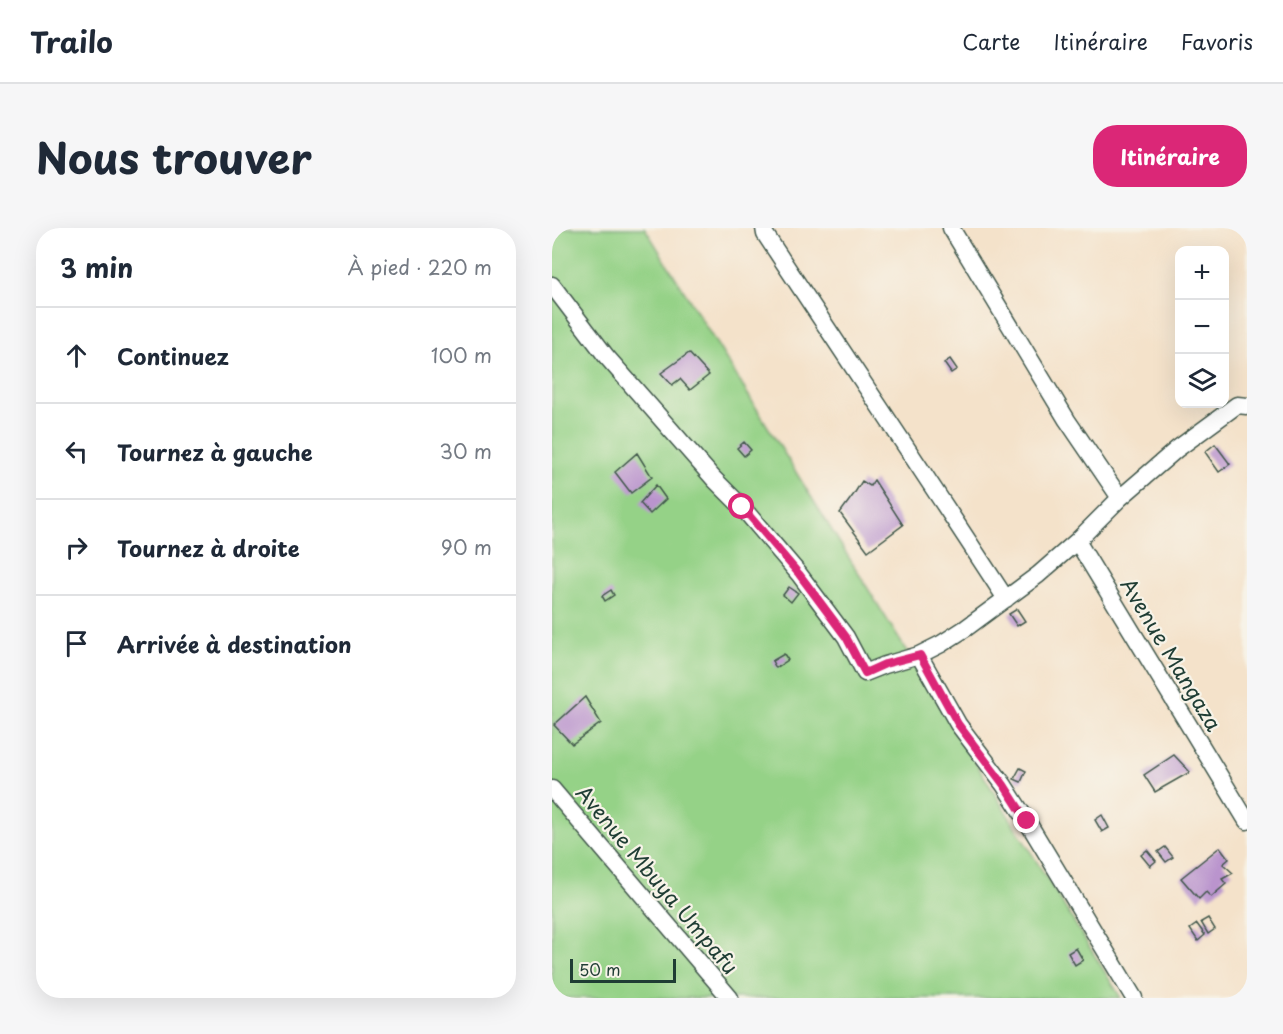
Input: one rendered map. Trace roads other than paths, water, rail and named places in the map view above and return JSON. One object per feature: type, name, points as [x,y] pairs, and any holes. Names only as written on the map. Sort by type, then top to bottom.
[{"type":"street","points":[[764,228],[765,234],[1006,599]]},
{"type":"street","points":[[951,228],[1067,420],[1120,498]]},
{"type":"street","points":[[552,285],[606,356],[778,549],[846,637],[865,673],[885,664],[920,655],[958,634],[1006,599],[1077,541],[1120,498],[1177,449],[1237,405],[1247,406]]},
{"type":"street","name":"Avenue Mangaza","points":[[1077,541],[1247,820]]},
{"type":"street","points":[[920,655],[958,724],[1004,785],[1134,998]]},
{"type":"street","name":"Avenue Mbuya Umpafu","points":[[552,789],[730,998]]}]
